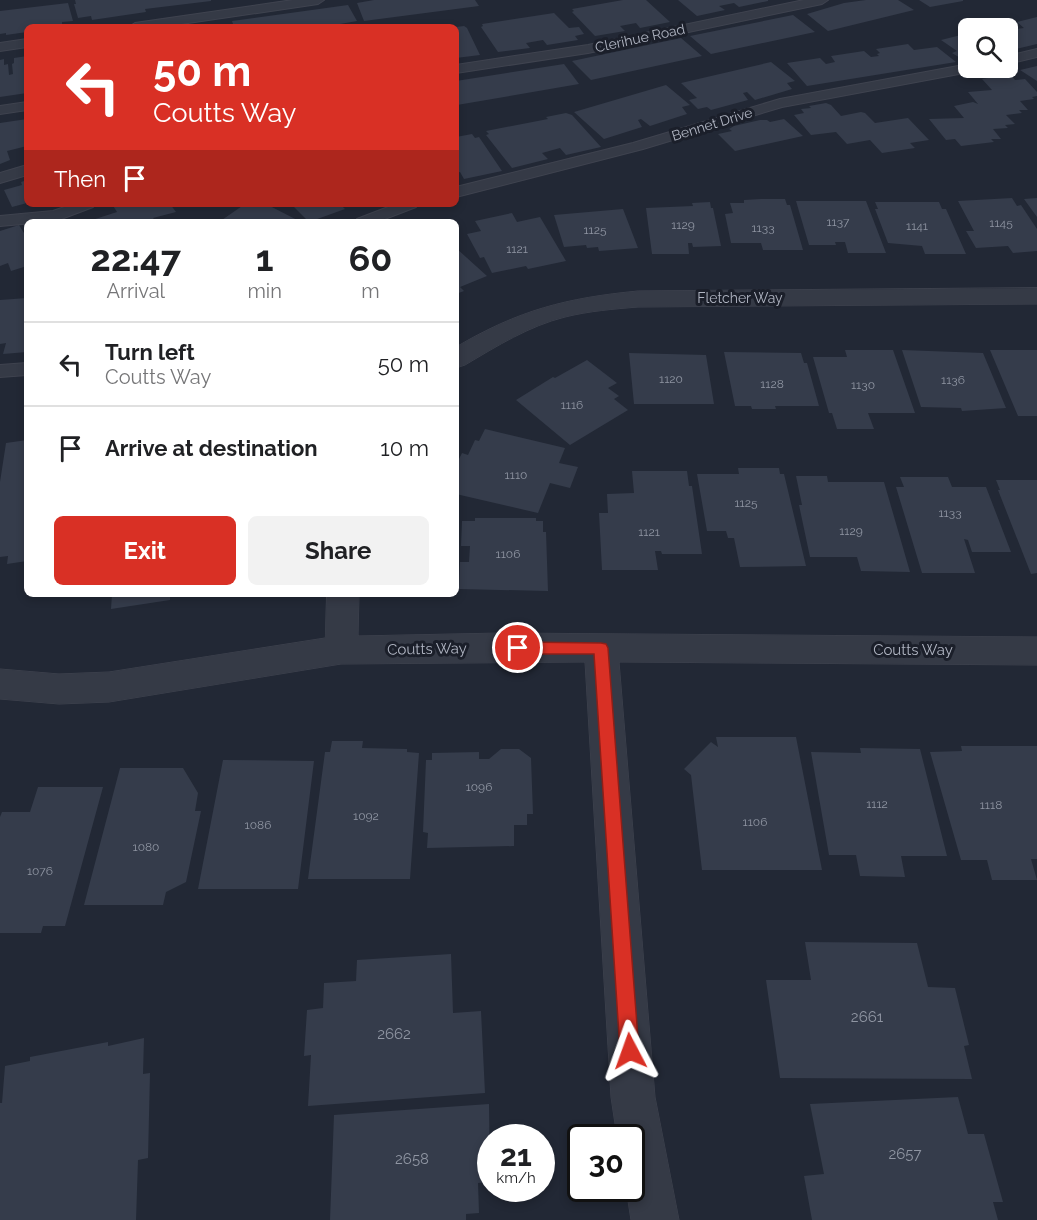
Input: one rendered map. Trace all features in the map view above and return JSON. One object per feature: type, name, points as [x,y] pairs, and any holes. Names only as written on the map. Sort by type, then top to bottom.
[{"type":"street","name":"Fletcher Way","points":[[459,357],[525,322],[556,311],[592,303],[638,299],[1037,296]]},
{"type":"street","points":[[341,650],[343,597]]},
{"type":"street","points":[[601,648],[633,1097],[655,1220]]},
{"type":"street","name":"Coutts Way","points":[[0,684],[59,689],[109,687],[341,650],[601,648],[1037,651]]},
{"type":"lane","points":[[155,24],[318,0]]},
{"type":"lane","name":"Clerihue Road","points":[[459,69],[588,49],[822,0]]},
{"type":"lane","points":[[0,47],[24,43]]},
{"type":"lane","points":[[1018,58],[1037,54]]},
{"type":"lane","name":"Bennet Drive","points":[[459,191],[638,146],[780,104],[958,70]]},
{"type":"lane","points":[[0,110],[24,106]]},
{"type":"lane","points":[[0,178],[24,171]]},
{"type":"lane","points":[[0,221],[56,216],[79,207]]},
{"type":"lane","points":[[371,219],[402,207]]},
{"type":"lane","points":[[0,371],[24,369]]},
{"type":"building","points":[[75,0],[211,1],[145,9],[146,12],[92,20],[91,16],[78,18]]},
{"type":"building","points":[[374,0],[475,0],[479,6],[364,21],[357,3]]},
{"type":"building","points":[[623,0],[646,0],[670,22],[640,28],[636,23],[620,26],[625,31],[595,36],[572,12],[574,11],[572,9]]},
{"type":"building","points":[[678,0],[768,1],[739,7],[734,3],[719,6],[725,10],[697,16]]},
{"type":"building","points":[[898,0],[914,10],[828,31],[807,14],[844,3]]},
{"type":"building","points":[[919,0],[963,0],[963,1],[930,7]]},
{"type":"building","points":[[68,3],[73,21],[62,22],[62,24],[24,24],[24,32],[6,35],[6,33],[0,34],[0,11]]},
{"type":"building","points":[[348,5],[357,21],[340,24],[233,24],[232,21]]},
{"type":"building","points":[[554,13],[569,28],[579,27],[584,34],[575,36],[578,40],[547,45],[543,40],[526,43],[530,48],[498,52],[481,27],[482,24]]},
{"type":"building","points":[[793,15],[815,32],[711,54],[690,36]]},
{"type":"building","points":[[1037,17],[1037,44],[1018,49],[1018,29],[1024,28],[1018,22]]},
{"type":"building","points":[[459,27],[467,28],[480,55],[459,58]]},
{"type":"building","points":[[958,36],[958,57],[952,53],[957,51],[941,40]]},
{"type":"building","points":[[681,38],[702,56],[591,80],[572,61]]},
{"type":"building","points":[[908,44],[914,50],[937,47],[956,62],[807,86],[787,63],[820,58],[826,64],[835,62],[831,56],[864,51],[871,57],[879,56],[877,54],[880,53],[876,49]]},
{"type":"building","points":[[24,56],[24,93],[0,97],[0,60],[4,59],[4,65],[8,64],[9,75],[13,74],[14,58]]},
{"type":"building","points":[[771,62],[795,81],[787,83],[792,89],[755,100],[747,92],[743,93],[748,100],[711,110],[707,107],[698,109],[689,100],[697,98],[681,83]]},
{"type":"building","points":[[564,64],[579,84],[459,105],[459,81]]},
{"type":"building","points":[[1037,66],[1037,81],[1020,70]]},
{"type":"building","points":[[982,79],[1025,79],[1037,92],[1037,96],[1032,97],[1034,99],[1020,101],[1028,110],[1019,110],[1022,113],[1006,115],[1015,124],[1005,125],[1008,128],[993,129],[1001,139],[961,146],[955,139],[946,140],[929,119],[964,118],[954,106],[973,102],[978,104],[968,92],[992,90]]},
{"type":"building","points":[[666,85],[690,105],[682,107],[687,114],[650,126],[641,119],[638,120],[642,127],[604,139],[574,112]]},
{"type":"building","points":[[826,103],[841,116],[861,112],[875,123],[908,118],[929,140],[910,143],[915,148],[882,153],[870,140],[847,144],[836,132],[811,135],[794,115],[804,113],[801,109],[811,108],[809,106]]},
{"type":"building","points":[[566,113],[572,115],[601,147],[566,155],[560,148],[542,153],[548,159],[512,168],[486,135],[489,134],[486,131],[548,119],[546,117]]},
{"type":"building","points":[[24,119],[24,147],[7,151],[10,160],[0,164],[0,123]]},
{"type":"building","points":[[784,119],[803,136],[735,151],[718,134],[732,131],[729,129],[734,126],[760,120],[770,122]]},
{"type":"building","points":[[472,134],[475,138],[479,137],[502,171],[464,179],[459,172],[459,136]]},
{"type":"building","points":[[24,181],[24,204],[12,207],[4,190],[22,185],[21,182]]},
{"type":"building","points":[[1012,198],[1017,206],[1021,205],[1037,229],[1037,251],[1013,253],[1008,246],[976,248],[966,231],[974,231],[958,201]]},
{"type":"building","points":[[1037,198],[1037,217],[1024,199]]},
{"type":"building","points":[[785,199],[787,205],[790,205],[803,250],[763,250],[761,243],[731,243],[725,214],[733,213],[730,203]]},
{"type":"building","points":[[796,201],[866,201],[886,253],[848,253],[845,242],[835,242],[836,245],[809,245]]},
{"type":"building","points":[[710,202],[721,246],[693,247],[692,243],[688,243],[689,254],[652,254],[646,208],[693,206],[692,203]]},
{"type":"building","points":[[875,202],[939,202],[942,209],[946,209],[966,254],[925,254],[922,246],[888,243],[875,209],[878,209]]},
{"type":"building","points":[[114,207],[172,207],[176,212],[154,219],[95,219],[117,212]]},
{"type":"building","points":[[241,207],[272,207],[295,219],[223,219]]},
{"type":"building","points":[[294,207],[343,207],[345,209],[317,219],[306,219]]},
{"type":"building","points":[[623,209],[638,248],[599,251],[598,247],[587,248],[586,245],[564,247],[554,215]]},
{"type":"building","points":[[512,213],[517,222],[540,217],[566,261],[528,269],[526,266],[492,273],[484,257],[480,258],[467,234],[481,231],[475,221]]},
{"type":"building","points":[[19,225],[24,233],[24,267],[11,271],[8,263],[0,266],[0,231]]},
{"type":"building","points":[[459,251],[487,276],[460,287],[464,291],[459,293]]},
{"type":"building","points":[[24,298],[24,352],[3,354],[6,343],[0,344],[0,300]]},
{"type":"building","points":[[845,350],[893,350],[915,413],[868,413],[874,429],[837,429],[832,413],[829,413],[813,357],[847,357]]},
{"type":"building","points":[[902,350],[983,353],[1006,408],[962,411],[961,408],[921,407]]},
{"type":"building","points":[[990,350],[1037,350],[1037,416],[1018,416]]},
{"type":"building","points":[[724,352],[801,353],[804,363],[807,363],[819,406],[775,406],[776,409],[752,409],[751,406],[735,406]]},
{"type":"building","points":[[629,353],[706,355],[714,404],[634,404]]},
{"type":"building","points":[[587,360],[617,383],[608,388],[619,396],[614,399],[628,410],[570,445],[516,400],[553,377]]},
{"type":"building","points":[[485,429],[565,448],[559,463],[578,467],[570,488],[550,483],[538,513],[459,495],[459,459],[462,453],[468,455],[475,440],[479,441]]},
{"type":"building","points":[[24,440],[24,561],[7,564],[8,556],[0,557],[0,482],[6,443]]},
{"type":"building","points":[[738,468],[779,468],[780,474],[784,474],[806,566],[740,567],[734,538],[728,538],[726,531],[707,531],[697,474],[739,474]]},
{"type":"building","points":[[632,471],[687,471],[689,486],[692,486],[702,554],[662,554],[661,551],[655,551],[658,570],[602,570],[599,513],[608,513],[607,494],[634,493]]},
{"type":"building","points":[[796,476],[827,476],[828,482],[884,482],[910,572],[861,571],[857,557],[810,557],[799,505],[802,505]]},
{"type":"building","points":[[900,477],[948,477],[952,487],[986,487],[1011,552],[972,552],[968,540],[964,539],[975,573],[922,573],[896,487],[904,487]]},
{"type":"building","points":[[996,480],[1037,480],[1037,573],[1031,574]]},
{"type":"building","points":[[475,518],[536,518],[536,521],[543,521],[543,532],[546,532],[548,591],[459,589],[460,562],[469,562],[470,546],[461,546],[462,521],[475,521]]},
{"type":"building","points":[[112,597],[170,597],[170,600],[111,609]]},
{"type":"building","points":[[716,737],[796,737],[822,870],[702,870],[691,775],[684,769],[711,742],[718,747]]},
{"type":"building","points":[[332,741],[363,741],[362,748],[407,749],[407,752],[419,753],[410,879],[308,879],[325,752],[330,752]]},
{"type":"building","points":[[961,746],[1037,746],[1037,859],[1031,859],[1037,880],[992,880],[987,860],[961,860],[930,752],[962,751]]},
{"type":"building","points":[[860,748],[920,749],[947,856],[901,856],[905,877],[860,876],[856,855],[829,855],[811,752],[861,753]]},
{"type":"building","points":[[501,749],[519,749],[531,758],[533,814],[527,814],[527,825],[514,825],[514,846],[427,848],[428,833],[423,832],[426,760],[432,760],[432,753],[479,752],[479,759],[489,759]]},
{"type":"building","points":[[223,760],[314,761],[298,889],[198,889]]},
{"type":"building","points":[[120,768],[183,768],[198,793],[195,811],[201,811],[186,882],[166,892],[163,905],[84,905]]},
{"type":"building","points":[[38,787],[103,787],[65,926],[43,926],[41,933],[0,933],[0,817],[2,812],[30,812]]},
{"type":"building","points":[[805,942],[917,943],[928,987],[955,988],[969,1045],[964,1046],[972,1079],[780,1078],[766,980],[811,980]]},
{"type":"building","points":[[451,954],[453,1013],[481,1011],[485,1093],[308,1106],[311,1055],[304,1056],[307,1010],[323,1008],[324,983],[356,981],[357,960]]},
{"type":"building","points":[[144,1038],[143,1074],[150,1073],[148,1158],[138,1160],[136,1220],[0,1220],[0,1103],[2,1103],[5,1066],[30,1061],[30,1057],[108,1042],[108,1046]]},
{"type":"building","points":[[958,1097],[968,1134],[984,1134],[1003,1202],[993,1202],[998,1220],[812,1220],[804,1176],[824,1174],[810,1104]]},
{"type":"building","points":[[489,1104],[489,1124],[477,1124],[479,1213],[466,1214],[466,1220],[330,1220],[334,1115]]},
{"type":"route","points":[[518,648],[601,648],[630,1051]]}]
